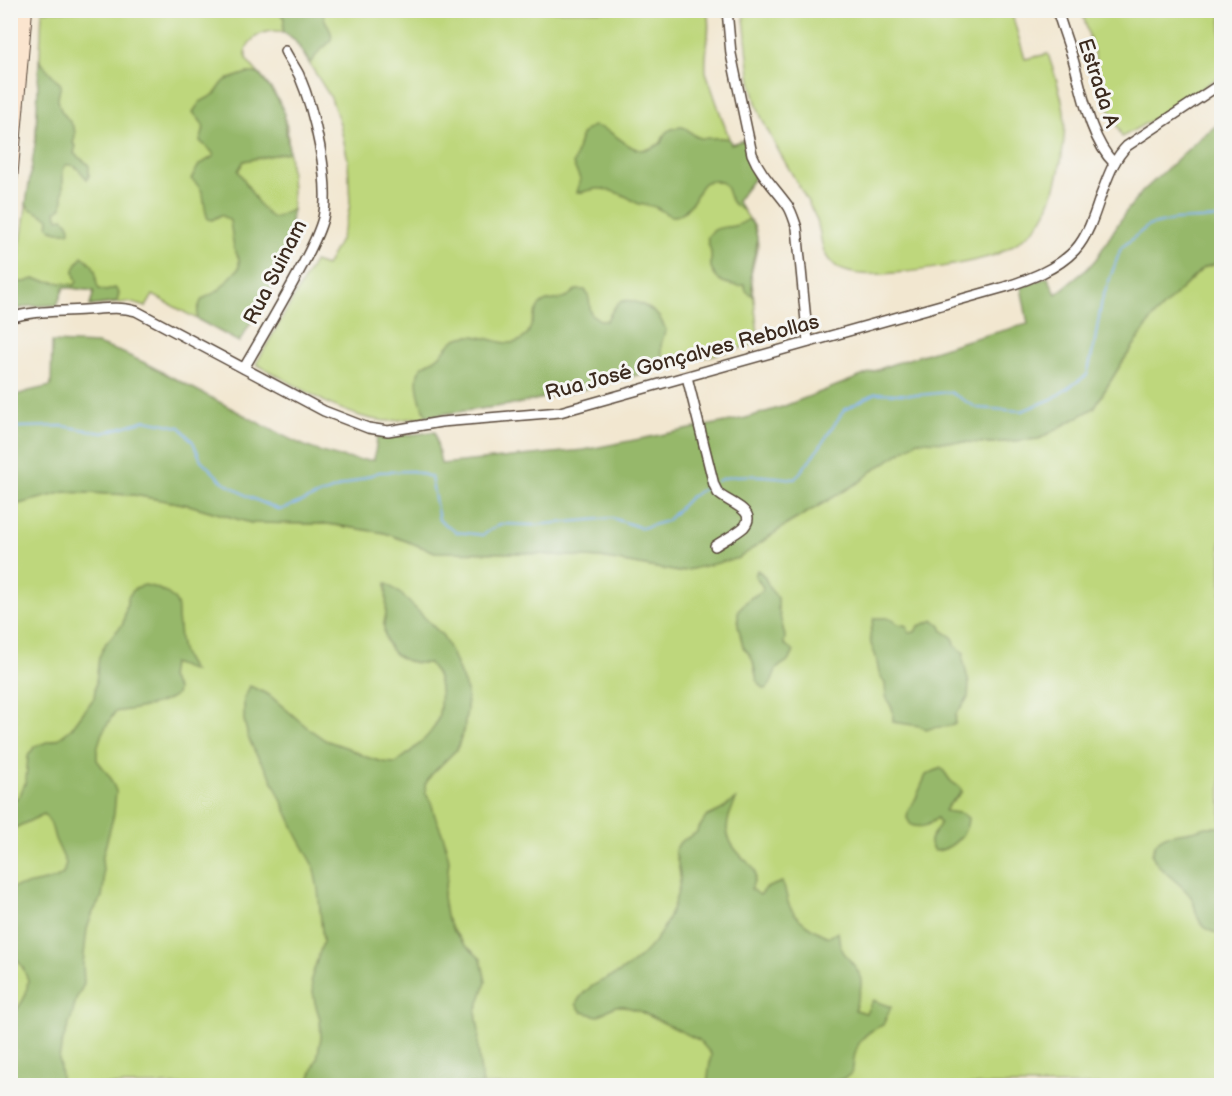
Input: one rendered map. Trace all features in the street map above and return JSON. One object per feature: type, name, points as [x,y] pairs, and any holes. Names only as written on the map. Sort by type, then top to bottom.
[{"type":"street","points":[[10,180],[25,10]]},
{"type":"street","points":[[727,10],[731,54],[752,154],[761,172],[787,204],[797,228],[808,342]]},
{"type":"street","name":"Estrada A","points":[[1056,10],[1092,126],[1105,152],[1114,163]]},
{"type":"street","name":"Rua Suinam","points":[[244,368],[310,250],[323,218],[324,174],[317,135],[303,85],[285,51]]},
{"type":"street","name":"Rua José Gonçalves Rebollas","points":[[10,318],[50,312],[128,309],[136,311],[324,411],[380,431],[441,422],[560,412],[1032,278],[1051,268],[1075,250],[1084,237],[1114,163],[1127,146],[1221,83]]},
{"type":"street","points":[[687,377],[714,485],[719,494],[743,509],[748,518],[743,527],[715,546]]},
{"type":"green space","points":[[42,11],[707,11],[709,26],[706,72],[731,144],[744,140],[748,158],[757,174],[737,201],[755,227],[757,238],[758,245],[751,274],[759,343],[576,391],[516,404],[391,421],[367,418],[329,404],[256,364],[314,262],[326,266],[340,240],[350,204],[348,160],[340,124],[331,98],[294,39],[286,33],[276,31],[259,35],[250,43],[246,54],[247,60],[275,95],[285,119],[292,186],[291,228],[281,266],[239,342],[153,295],[146,307],[129,302],[90,306],[94,291],[64,287],[57,305],[29,306],[11,311],[36,138]]},
{"type":"green space","points":[[278,11],[323,11],[332,36],[328,44],[310,63],[294,39],[283,32],[284,18]]},
{"type":"green space","points":[[743,11],[1011,11],[1025,59],[1048,54],[1064,111],[1064,139],[1059,172],[1055,189],[1043,217],[1035,228],[1007,249],[983,259],[887,274],[857,274],[840,269],[825,254],[816,218],[760,114],[750,76]]},
{"type":"green space","points":[[1082,11],[1221,11],[1221,75],[1169,110],[1122,137],[1109,108]]},
{"type":"green space","points":[[39,60],[61,85],[59,105],[74,130],[73,143],[76,146],[74,153],[89,166],[87,179],[72,166],[65,165],[63,170],[62,207],[56,212],[58,219],[63,218],[67,222],[69,232],[50,229],[49,219],[30,209],[26,204],[36,138]]},
{"type":"green space","points":[[247,73],[259,74],[277,98],[283,110],[289,152],[244,161],[238,171],[259,204],[269,215],[274,218],[292,210],[288,241],[282,263],[265,298],[239,342],[197,319],[201,301],[218,291],[239,268],[239,259],[234,248],[230,221],[221,215],[212,220],[208,219],[202,193],[191,179],[199,165],[214,156],[200,141],[203,125],[193,112],[200,102],[215,94],[226,80]]},
{"type":"green space","points":[[1221,122],[1221,262],[1203,268],[1154,316],[1094,408],[1039,439],[991,443],[918,441],[861,481],[786,525],[739,558],[679,572],[601,558],[523,553],[435,552],[385,533],[328,524],[251,523],[189,505],[134,495],[65,492],[11,506],[10,397],[51,386],[52,342],[97,344],[123,353],[290,439],[339,457],[374,460],[377,438],[435,432],[441,464],[584,450],[746,418],[782,407],[890,365],[1028,324],[1021,287],[1048,277],[1056,294],[1087,269],[1142,192],[1200,138]]},
{"type":"green space","points":[[593,126],[603,128],[626,144],[641,150],[661,143],[667,131],[680,127],[701,138],[725,138],[729,139],[731,144],[744,140],[748,158],[757,174],[737,201],[743,210],[733,203],[727,188],[722,183],[712,181],[705,183],[690,205],[676,216],[652,206],[639,204],[616,192],[596,189],[577,193],[580,179],[573,164],[583,133]]},
{"type":"green space","points":[[750,220],[754,228],[757,240],[751,272],[753,296],[746,291],[744,284],[740,286],[719,280],[711,267],[707,239],[714,230],[736,226]]},
{"type":"green space","points":[[82,256],[93,266],[99,289],[106,291],[115,288],[119,293],[117,302],[90,306],[94,291],[64,287],[57,305],[29,306],[11,311],[15,282],[34,279],[75,285],[77,281],[74,271]]},
{"type":"green space","points":[[1221,262],[1221,1085],[11,1085],[10,506],[65,492],[134,495],[189,505],[251,523],[328,524],[385,533],[435,552],[523,553],[601,558],[679,572],[739,557],[786,525],[861,481],[918,440],[991,443],[1039,439],[1094,408],[1154,316],[1203,268]]},
{"type":"green space","points":[[576,290],[585,290],[589,298],[591,314],[600,320],[606,321],[616,306],[625,301],[641,304],[656,314],[666,330],[661,349],[668,367],[516,404],[427,416],[417,385],[418,373],[423,366],[438,357],[459,338],[476,336],[508,343],[519,341],[530,330],[539,306],[545,302],[565,298]]},
{"type":"green space","points":[[757,570],[764,576],[778,598],[778,608],[785,636],[784,644],[794,651],[788,661],[778,667],[766,689],[757,681],[753,661],[743,647],[738,625],[738,610],[762,591],[763,587],[755,576]]},
{"type":"green space","points":[[386,583],[402,595],[443,636],[467,691],[464,730],[457,749],[431,775],[425,785],[426,794],[444,838],[449,860],[443,896],[446,916],[463,943],[481,959],[486,982],[476,1012],[483,1085],[309,1085],[321,1037],[320,1019],[311,979],[323,942],[318,889],[313,864],[270,775],[248,737],[244,720],[244,699],[250,686],[269,695],[325,740],[383,762],[396,763],[406,756],[437,722],[440,709],[440,687],[437,675],[429,663],[404,660],[392,651],[388,644],[384,625]]},
{"type":"green space","points":[[145,585],[159,589],[175,600],[181,646],[193,671],[172,663],[170,678],[177,689],[176,695],[155,704],[115,712],[102,733],[97,749],[97,760],[110,777],[116,791],[114,814],[102,859],[104,883],[102,897],[87,929],[83,964],[84,984],[76,999],[62,1043],[59,1059],[62,1085],[11,1085],[11,1014],[18,1008],[26,994],[28,980],[11,951],[11,888],[55,879],[63,874],[66,863],[51,824],[44,814],[11,830],[11,803],[20,795],[26,781],[28,756],[35,746],[58,739],[71,729],[94,698],[99,657],[106,643],[123,624],[128,597],[135,588]]},
{"type":"green space","points":[[874,618],[887,618],[907,626],[909,633],[915,632],[918,626],[934,620],[953,638],[955,645],[964,653],[963,659],[969,684],[968,698],[956,714],[955,724],[926,730],[920,726],[893,722],[893,711],[886,696],[885,684],[879,673],[871,644],[870,635]]},
{"type":"green space","points":[[941,768],[962,791],[945,811],[959,813],[968,818],[965,830],[958,840],[947,848],[935,851],[931,847],[930,840],[940,823],[937,818],[919,827],[911,825],[907,818],[908,811],[926,775]]},
{"type":"green space","points":[[737,798],[729,815],[728,836],[736,850],[755,871],[751,889],[760,895],[766,888],[782,882],[789,905],[801,920],[829,937],[838,932],[843,951],[860,976],[860,989],[855,1010],[866,1013],[873,1000],[891,1007],[883,1025],[872,1030],[860,1042],[851,1073],[841,1080],[816,1086],[707,1085],[711,1054],[699,1040],[624,1006],[615,1006],[598,1016],[582,1012],[576,1004],[590,988],[630,965],[653,943],[670,915],[678,891],[680,874],[675,850],[680,842],[696,833],[706,817],[721,810]]},
{"type":"green space","points":[[1207,827],[1221,827],[1221,934],[1210,931],[1203,925],[1191,897],[1155,861],[1152,855],[1154,847],[1162,838]]},
{"type":"waterway","points":[[717,481],[744,475],[795,479],[844,410],[876,393],[918,395],[950,392],[977,408],[1022,411],[1052,399],[1087,375],[1102,300],[1121,248],[1148,226],[1174,220],[1222,218]]},
{"type":"waterway","points":[[10,429],[63,426],[103,433],[146,420],[180,427],[193,442],[201,460],[222,481],[249,497],[280,510],[379,472],[413,471],[431,477],[439,520],[456,532],[483,535],[500,524],[534,525],[612,518],[642,528],[667,521],[690,497],[712,484]]}]
